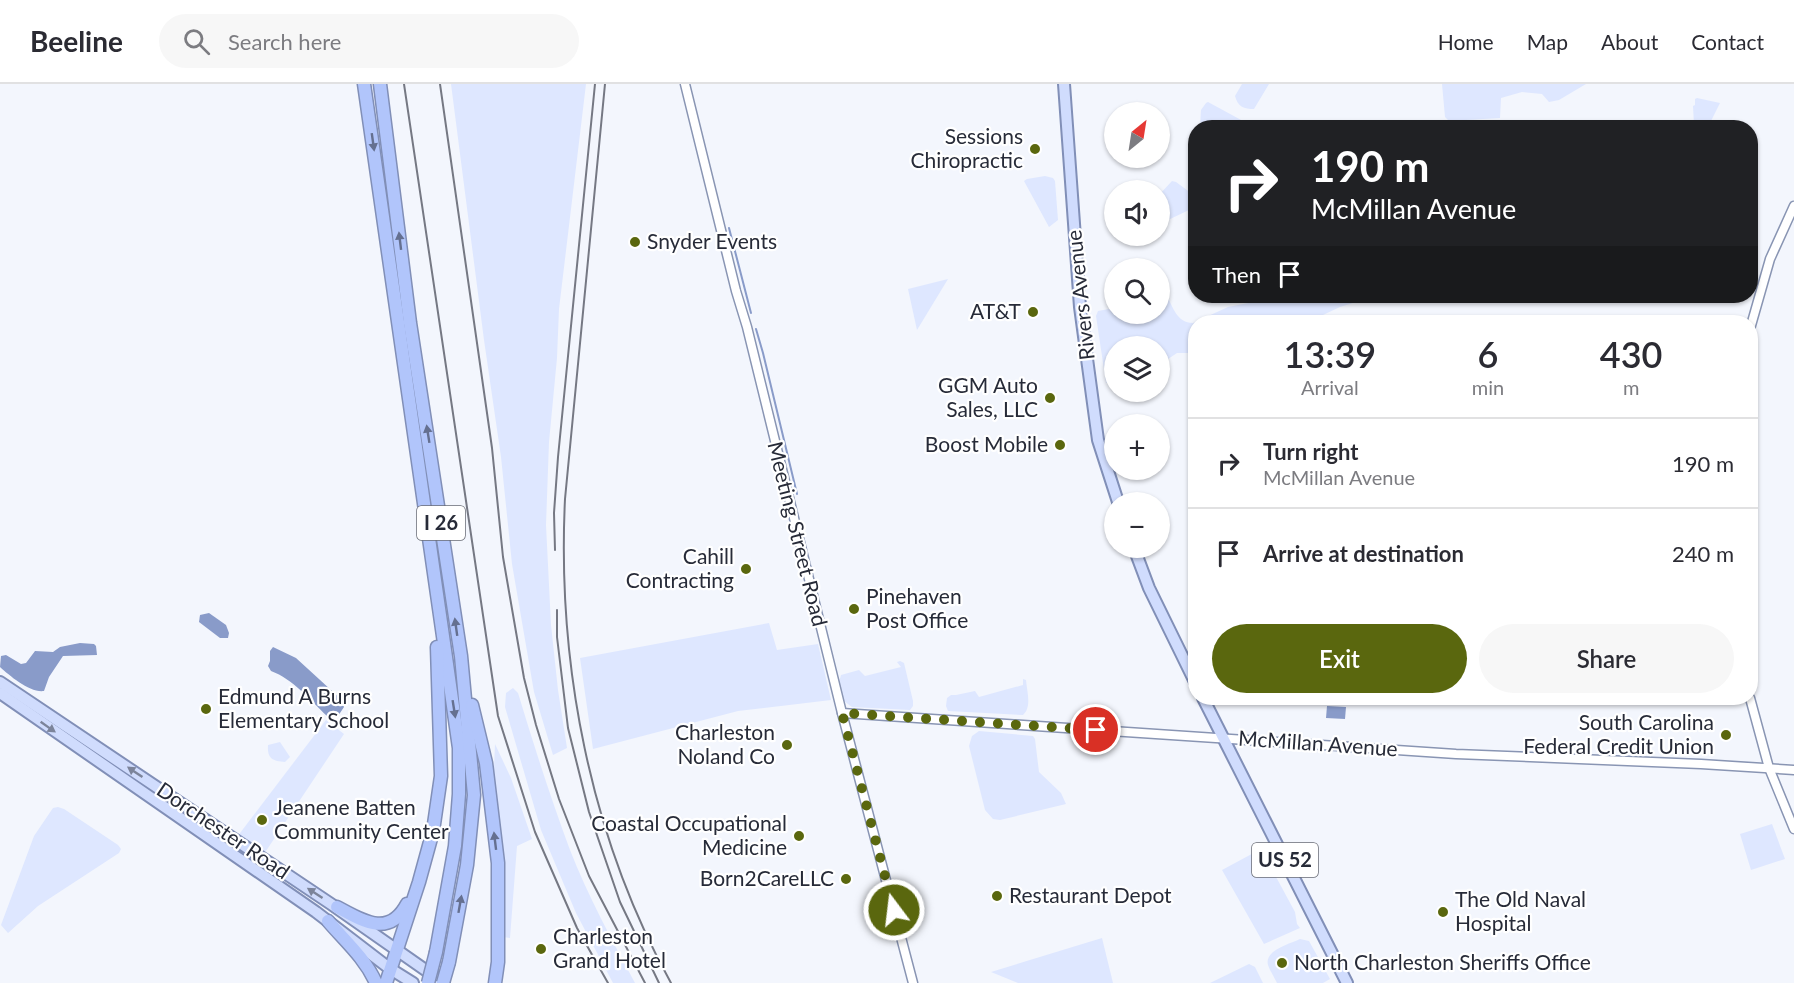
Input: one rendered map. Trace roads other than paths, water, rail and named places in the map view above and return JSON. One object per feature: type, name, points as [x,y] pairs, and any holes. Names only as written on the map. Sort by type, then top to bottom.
[{"type":"highway","name":"I 26","points":[[364,84],[459,748],[459,794],[455,846],[436,952],[428,983]]},
{"type":"highway","name":"I 26","points":[[380,84],[410,323],[461,656],[474,795],[467,865],[443,983]]},
{"type":"highway","points":[[386,983],[434,831],[441,776],[438,661],[430,547]]},
{"type":"highway","points":[[461,656],[486,763],[498,863],[498,962],[495,983]]},
{"type":"highway","points":[[337,907],[371,923],[382,924],[392,921],[401,915],[412,891],[419,882]]},
{"type":"highway","points":[[328,921],[363,960],[376,983]]},
{"type":"main road","name":"Rivers Avenue","points":[[1064,84],[1080,307],[1098,440],[1115,492]]},
{"type":"main road","points":[[1138,558],[1149,588],[1188,668]]},
{"type":"main road","name":"Dorchester Road","points":[[0,682],[337,907],[443,983]]},
{"type":"main road","name":"Dorchester Road","points":[[0,693],[328,921],[389,968],[413,983]]},
{"type":"main road","name":"US 52","points":[[1206,705],[1347,983]]},
{"type":"street","name":"Meeting Street Road","points":[[685,84],[842,713],[913,983]]},
{"type":"street","points":[[1758,301],[1770,259],[1794,206]]},
{"type":"street","points":[[1752,705],[1769,768],[1794,829]]},
{"type":"street","name":"McMillan Avenue","points":[[842,713],[1456,754],[1794,770]]},
{"type":"water","points":[[209,613],[226,625],[228,638],[220,638],[199,622],[200,615]]},
{"type":"water","points":[[80,643],[94,644],[97,655],[63,656],[49,677],[44,691],[27,687],[0,667],[1,656],[6,655],[21,664],[26,663],[35,651],[53,652],[60,647]]},
{"type":"water","points":[[273,647],[296,658],[343,701],[344,707],[338,716],[327,716],[294,685],[271,671],[268,666],[270,651]]},
{"type":"water","points":[[1327,706],[1346,707],[1345,719],[1326,718]]},
{"type":"waterway","points":[[729,228],[751,313]]},
{"type":"waterway","points":[[756,329],[797,494]]},
{"type":"railway","points":[[404,84],[498,716],[535,832],[577,928],[608,983]]},
{"type":"railway","points":[[440,84],[492,448],[503,557],[524,678],[559,799],[589,876],[645,983]]},
{"type":"railway","points":[[555,550],[554,513],[558,457],[595,84]]},
{"type":"railway","points":[[605,84],[565,499],[564,561],[567,624],[574,686],[585,748],[600,809],[619,869],[643,927],[671,983]]},
{"type":"railway","points":[[557,610],[557,637],[568,728],[589,812],[620,902],[659,983]]},
{"type":"place","name":"Sessions Chiropractic","points":[[1035,149]]},
{"type":"place","name":"Snyder Events","points":[[635,242]]},
{"type":"place","name":"AT&T","points":[[1033,312]]},
{"type":"place","name":"GGM Auto Sales, LLC","points":[[1050,398]]},
{"type":"place","name":"Boost Mobile","points":[[1060,445]]},
{"type":"place","name":"Cahill Contracting","points":[[746,569]]},
{"type":"place","name":"Pinehaven Post Office","points":[[854,609]]},
{"type":"place","name":"Edmund A Burns Elementary School","points":[[206,709]]},
{"type":"place","name":"South Carolina Federal Credit Union","points":[[1726,735]]},
{"type":"place","name":"Charleston Noland Co","points":[[787,745]]},
{"type":"place","name":"Jeanene Batten Community Center","points":[[262,820]]},
{"type":"place","name":"Coastal Occupational Medicine","points":[[799,836]]},
{"type":"place","name":"Born2CareLLC","points":[[846,879]]},
{"type":"place","name":"Restaurant Depot","points":[[997,896]]},
{"type":"place","name":"The Old Naval Hospital","points":[[1443,912]]},
{"type":"place","name":"Charleston Grand Hotel","points":[[541,949]]},
{"type":"place","name":"North Charleston Sheriffs Office","points":[[1282,963]]}]
